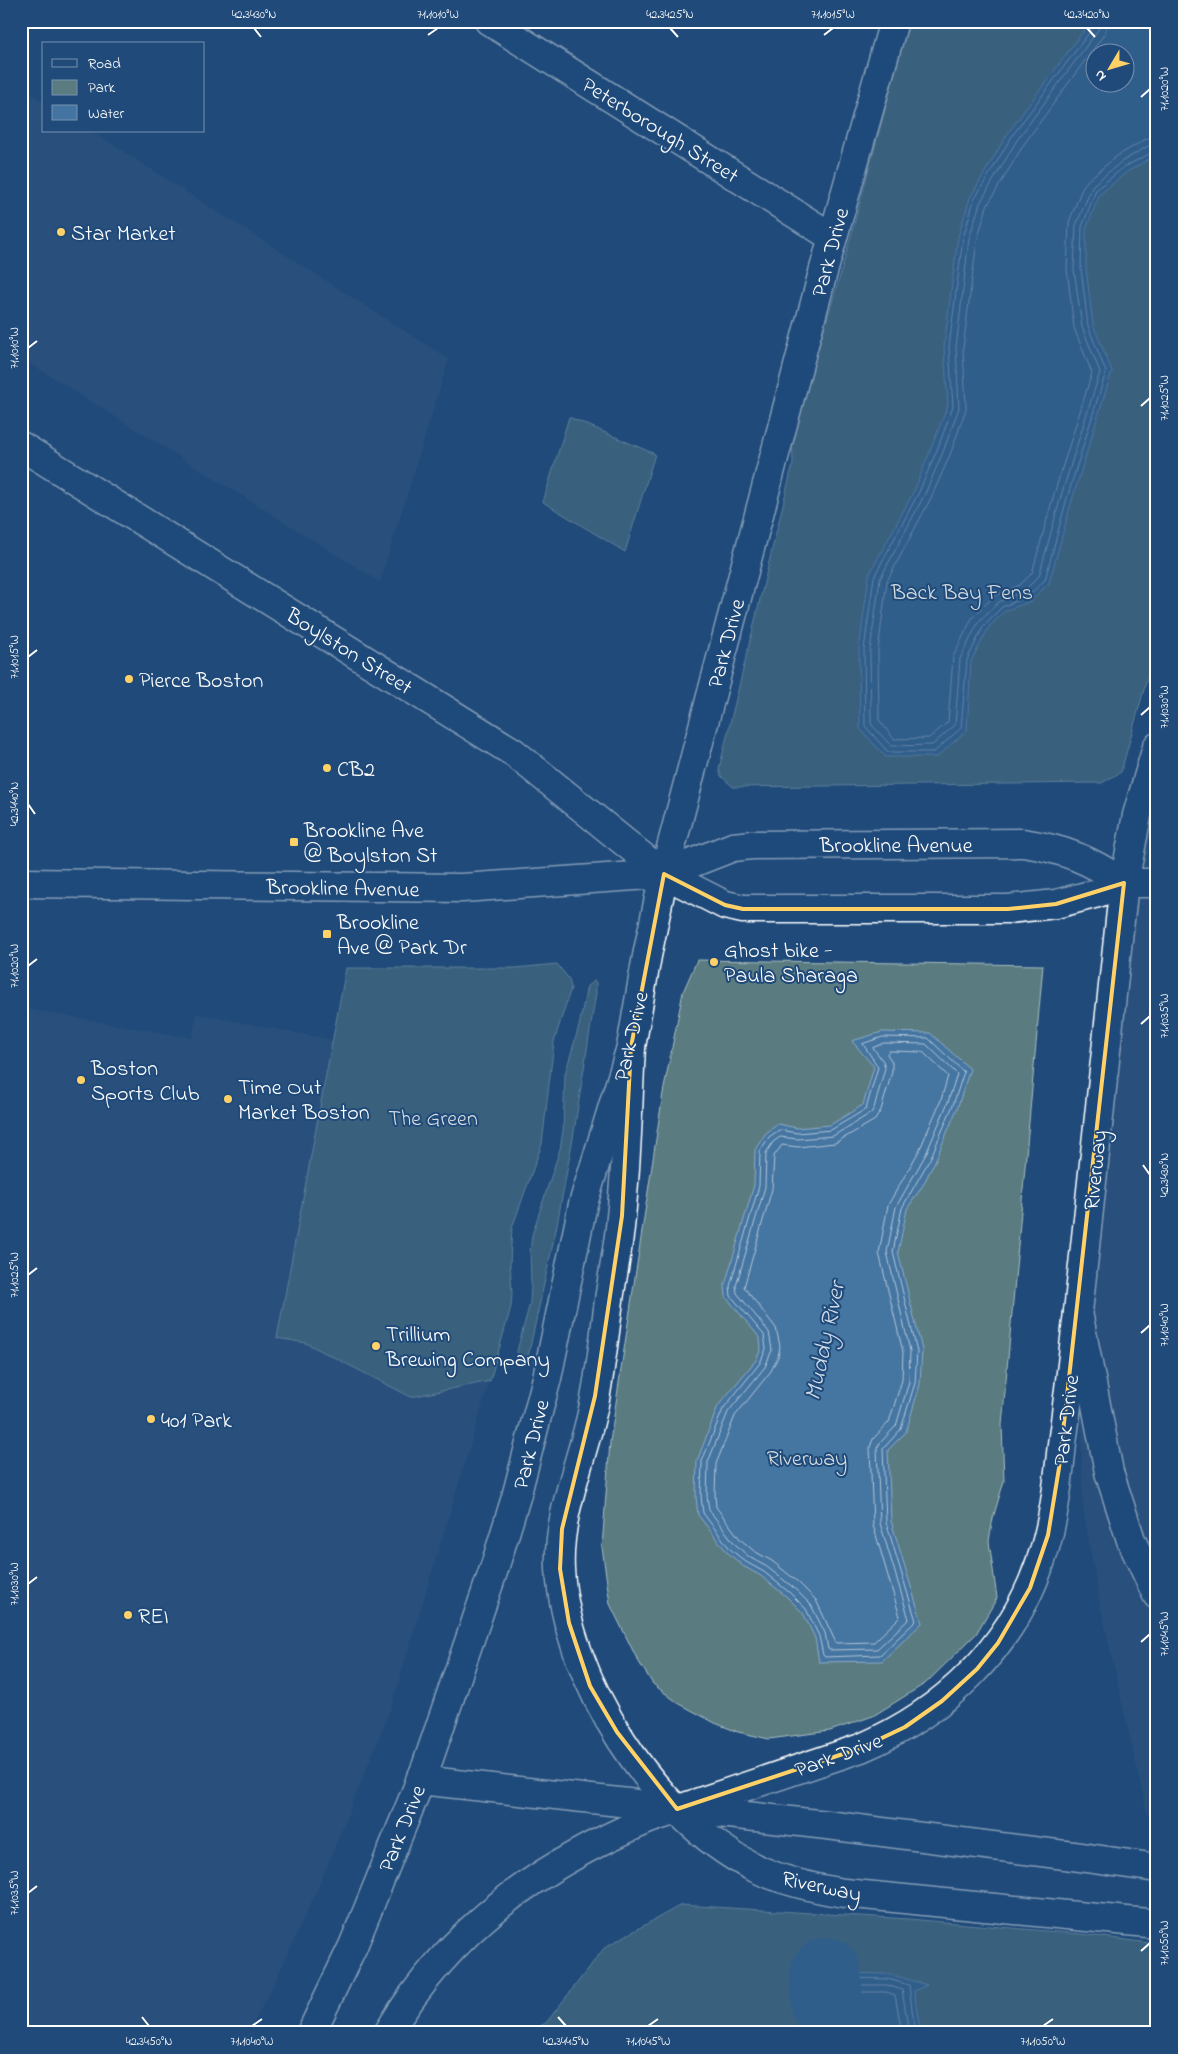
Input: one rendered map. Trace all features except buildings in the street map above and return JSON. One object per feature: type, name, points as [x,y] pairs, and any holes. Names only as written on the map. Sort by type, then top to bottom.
[{"type":"main road","name":"Peterborough Street","points":[[489,21],[832,237]]},
{"type":"main road","name":"Park Drive","points":[[310,2033],[353,1946],[441,1726],[495,1566],[522,1478],[547,1378],[583,1204],[631,1048],[664,874],[832,237],[894,21]]},
{"type":"main road","name":"Boylston Street","points":[[21,446],[513,752],[664,874]]},
{"type":"main road","name":"Riverway","points":[[1157,747],[1138,815],[1124,883],[1078,1312],[1109,1472],[1131,1540],[1157,1595]]},
{"type":"main road","name":"Brookline Avenue","points":[[21,883],[462,888],[664,874],[733,847],[752,845],[1023,843],[1060,850],[1078,856],[1102,868],[1124,883]]},
{"type":"main road","points":[[664,874],[725,905],[743,909],[1008,909],[1063,903],[1124,883],[1157,883]]},
{"type":"main road","name":"Riverway","points":[[631,1048],[622,1216],[596,1396],[562,1529],[560,1569],[568,1623],[581,1663],[590,1686],[617,1732],[661,1792],[677,1809],[722,1848],[765,1872],[807,1886],[844,1893],[1157,1924]]},
{"type":"main road","name":"Park Drive","points":[[388,2033],[412,1995],[434,1966],[502,1902],[531,1881],[616,1833],[677,1809],[861,1748],[893,1734],[942,1701],[961,1685],[992,1652],[1024,1601],[1044,1549],[1060,1468],[1078,1312]]},
{"type":"main road","points":[[420,1780],[1073,1856],[1157,1868]]},
{"type":"highlighted area","points":[[664,874],[725,905],[743,909],[1008,909],[1056,904],[1124,883],[1059,1468],[1048,1535],[1030,1588],[998,1643],[977,1669],[942,1701],[905,1727],[861,1748],[677,1809],[617,1732],[590,1686],[569,1623],[560,1569],[562,1529],[595,1396],[622,1216],[631,1047]]},
{"type":"shaded area","points":[[21,87],[42,101],[42,132],[93,132],[449,359],[380,582],[21,358]]},
{"type":"shaded area","points":[[1157,747],[1157,1844],[1146,1809],[1101,1609],[1083,1510],[1078,1312]]},
{"type":"shaded area","points":[[557,964],[569,979],[571,988],[554,1042],[542,1144],[512,1228],[510,1263],[512,1293],[505,1330],[391,1708],[321,1881],[275,1982],[248,2033],[21,2033],[21,1008],[192,1038],[197,1014],[333,1040],[346,968],[515,968]]},
{"type":"green space","name":"Back Bay Fens","points":[[909,21],[1157,21],[1157,643],[1121,772],[1102,783],[733,787],[721,776],[719,769],[793,463],[792,435],[840,276]]},
{"type":"green space","points":[[569,417],[655,454],[625,552],[543,502]]},
{"type":"green space","name":"Riverway","points":[[697,960],[1043,965],[1002,1425],[1004,1481],[993,1518],[989,1541],[997,1598],[976,1634],[926,1683],[873,1716],[830,1731],[769,1739],[738,1732],[715,1723],[678,1703],[653,1684],[637,1659],[610,1604],[602,1547],[610,1442],[663,1093],[683,992]]},
{"type":"green space","name":"The Green","points":[[557,964],[569,979],[571,988],[554,1042],[542,1144],[512,1228],[510,1263],[511,1307],[490,1381],[411,1397],[306,1343],[277,1338],[346,968],[515,968]]},
{"type":"green space","points":[[594,981],[596,982],[596,993],[573,1138],[556,1230],[527,1361],[519,1358],[517,1351],[530,1303],[532,1235],[560,1149],[563,1131],[565,1074],[579,1026],[587,986]]},
{"type":"green space","points":[[681,1905],[909,1919],[1081,1934],[1157,1944],[1157,2033],[526,2033],[546,2023],[605,1947]]},
{"type":"water","points":[[1091,21],[1157,21],[1157,154],[1127,172],[1100,194],[1086,229],[1086,268],[1093,325],[1112,371],[1072,500],[1049,583],[1031,601],[1005,611],[989,627],[971,661],[967,730],[937,757],[886,757],[860,729],[859,649],[869,575],[915,489],[948,405],[944,347],[958,237],[970,198],[1008,133]]},
{"type":"water","points":[[882,1032],[930,1033],[970,1069],[958,1106],[936,1159],[923,1185],[907,1209],[898,1252],[922,1350],[920,1384],[906,1432],[888,1450],[891,1521],[922,1623],[882,1661],[819,1662],[815,1638],[803,1613],[761,1576],[743,1566],[727,1552],[698,1515],[696,1497],[697,1461],[718,1406],[756,1360],[761,1349],[760,1338],[726,1297],[725,1285],[754,1185],[755,1150],[765,1134],[778,1124],[797,1128],[830,1125],[863,1105],[874,1067],[852,1041]]},
{"type":"water","points":[[843,1973],[889,1974],[927,1985],[914,1991],[919,2024],[924,2033],[818,2033],[816,2002]]},
{"type":"waterway","name":"Muddy River","points":[[826,1973],[827,2006],[839,2033]]},
{"type":"place","name":"Star Market","points":[[61,232]]},
{"type":"place","name":"Pierce Boston","points":[[129,679]]},
{"type":"place","name":"CB2","points":[[327,768]]},
{"type":"place","name":"Brookline Ave @ Boylston St","points":[[294,842]]},
{"type":"place","name":"Brookline Ave @ Park Dr","points":[[327,934]]},
{"type":"place","name":"Ghost bike - Paula Sharaga","points":[[714,962]]},
{"type":"place","name":"Boston Sports Club","points":[[81,1080]]},
{"type":"place","name":"Time Out Market Boston","points":[[228,1099]]},
{"type":"place","name":"Trillium Brewing Company","points":[[376,1346]]},
{"type":"place","name":"401 Park","points":[[151,1419]]},
{"type":"place","name":"REI","points":[[128,1615]]}]
